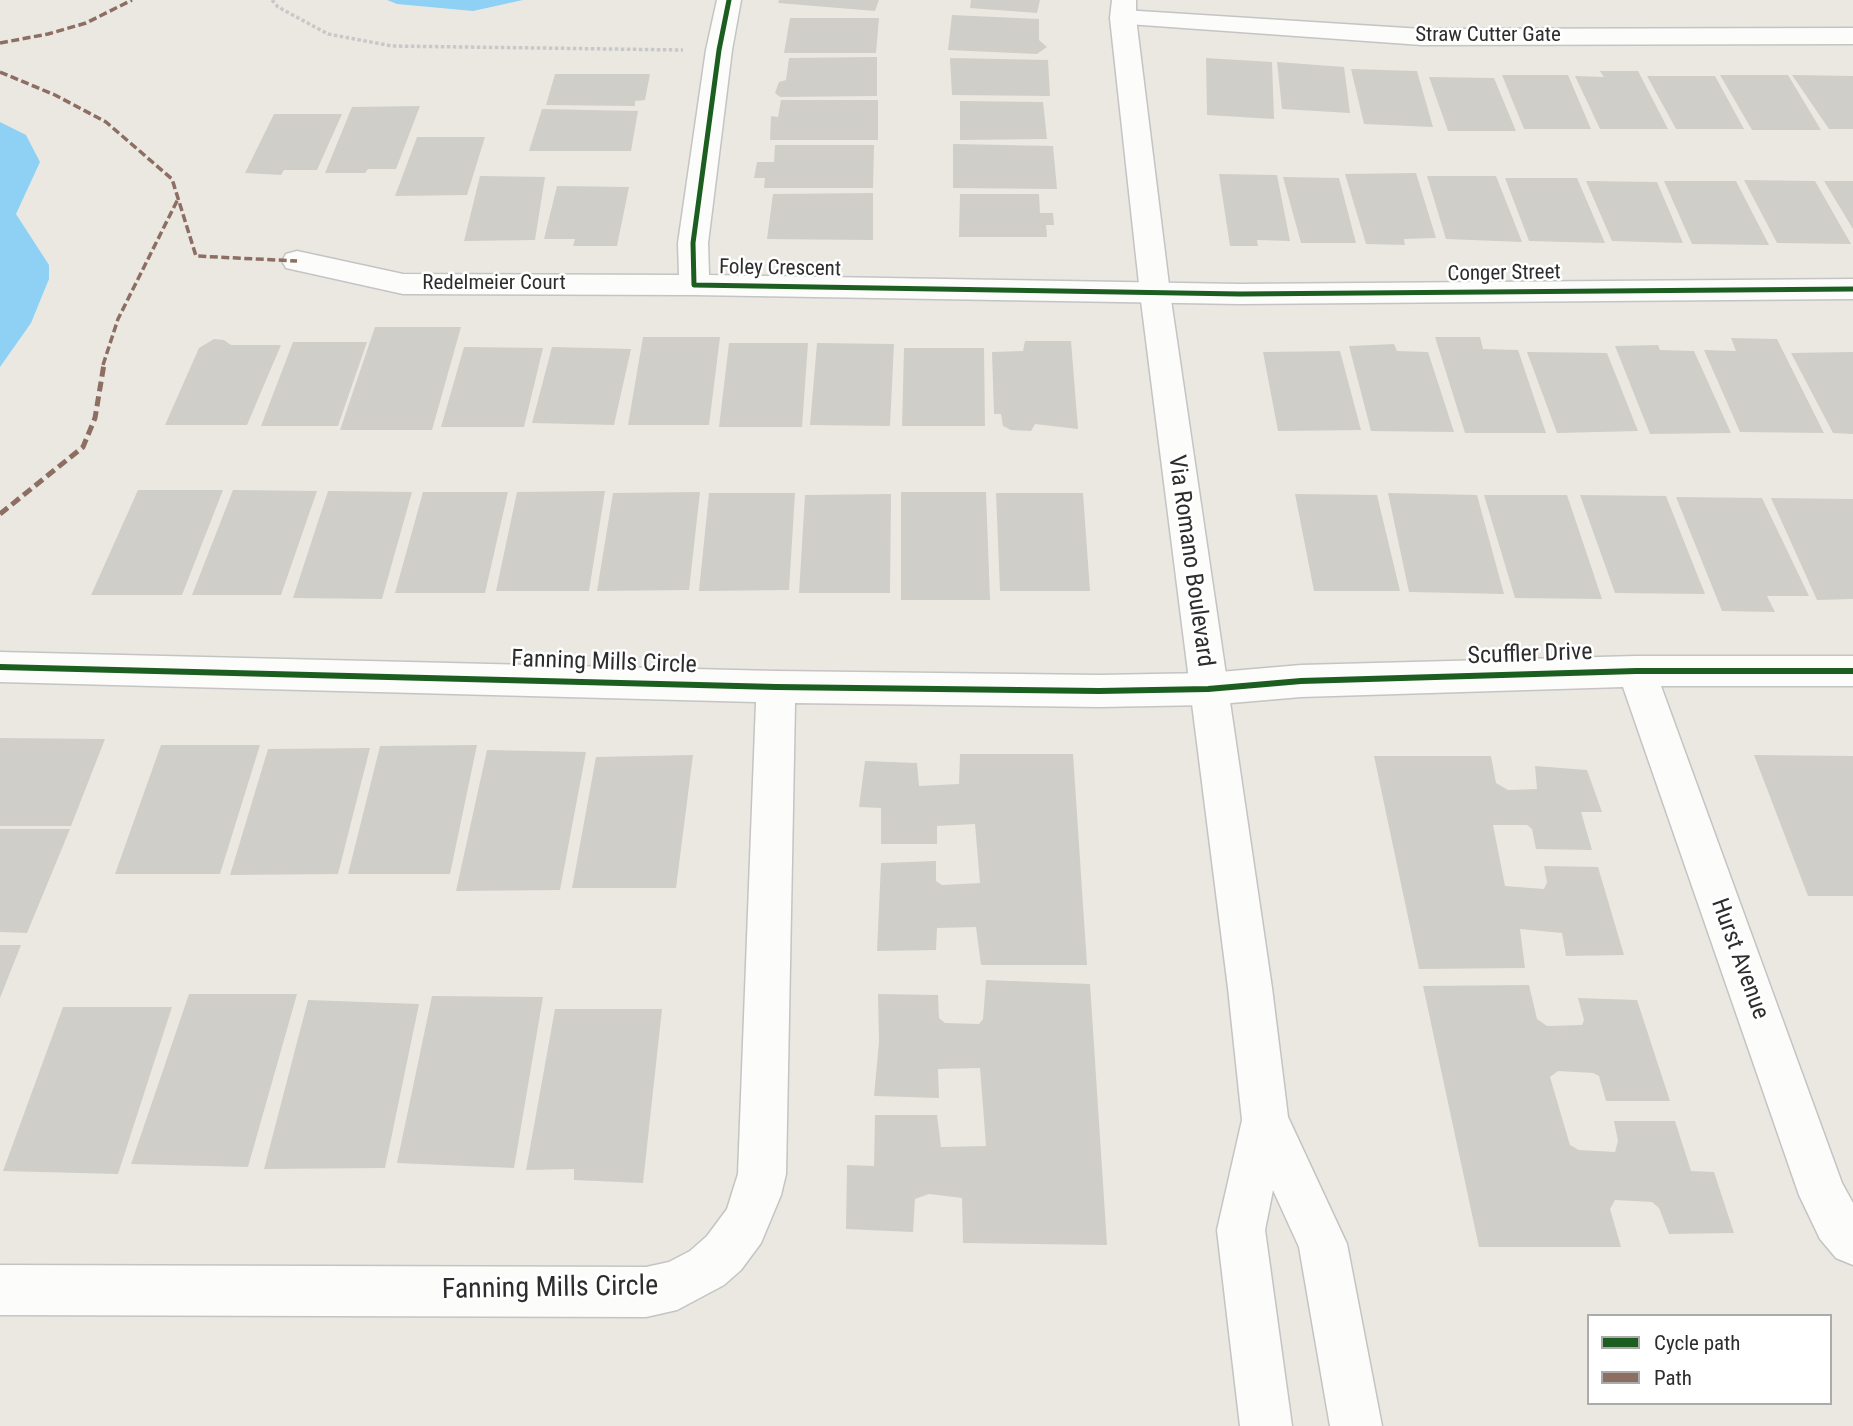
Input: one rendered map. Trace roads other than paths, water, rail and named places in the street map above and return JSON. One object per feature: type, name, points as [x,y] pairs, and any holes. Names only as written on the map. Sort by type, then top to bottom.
[{"type":"street","name":"Foley Crescent","points":[[729,0],[719,50],[693,243],[694,285],[1155,293]]},
{"type":"street","name":"Straw Cutter Gate","points":[[1124,9],[1422,37],[1853,36]]},
{"type":"street","name":"Via Romano Boulevard","points":[[1124,9],[1155,293],[1250,988],[1265,1121],[1323,1244],[1356,1426]]},
{"type":"street","name":"Redelmeier Court","points":[[297,261],[403,284],[694,285]]},
{"type":"street","name":"Conger Street","points":[[1155,293],[1853,289]]},
{"type":"street","name":"Fanning Mills Circle","points":[[0,667],[776,687],[1208,689]]},
{"type":"street","name":"Scuffler Drive","points":[[1208,689],[1301,681],[1636,671],[1853,671]]},
{"type":"street","name":"Hurst Avenue","points":[[1636,671],[1823,1195],[1837,1222],[1853,1241]]},
{"type":"street","name":"Fanning Mills Circle","points":[[0,1290],[646,1292],[688,1280],[716,1261],[744,1226],[757,1195],[762,1174],[776,687]]},
{"type":"street","name":"Via Romano Boulevard","points":[[1265,1121],[1241,1230],[1266,1426]]},
{"type":"water","points":[[387,0],[523,0],[473,11],[397,4]]},
{"type":"water","points":[[0,122],[26,135],[40,162],[16,214],[49,265],[49,279],[31,323],[0,367]]}]
